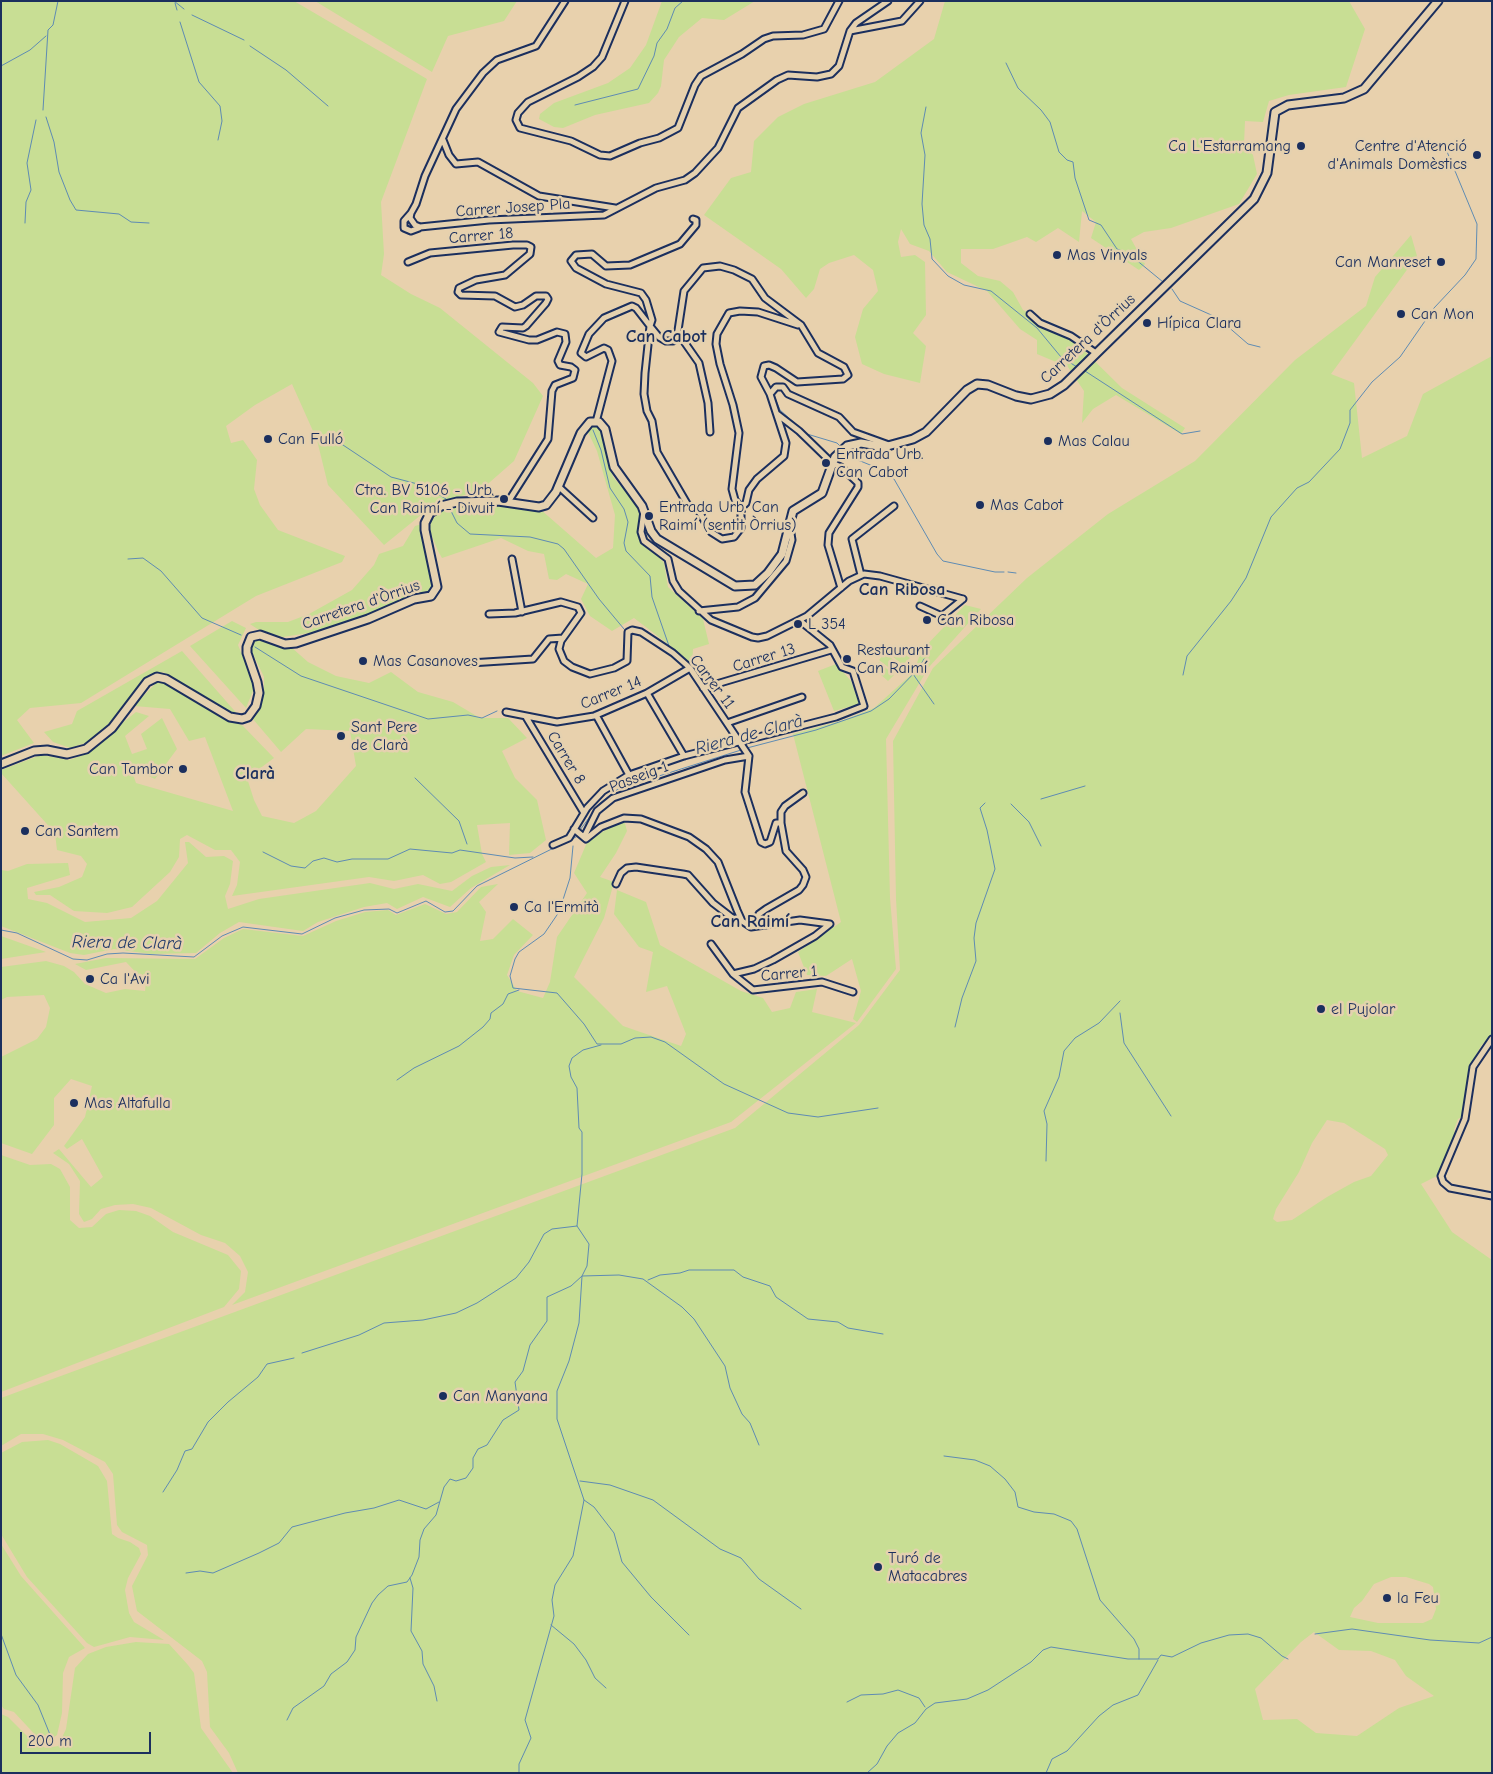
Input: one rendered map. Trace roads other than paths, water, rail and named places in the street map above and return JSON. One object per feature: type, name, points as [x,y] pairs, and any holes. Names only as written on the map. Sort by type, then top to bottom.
[{"type":"street","points":[[420,227],[411,231],[404,228],[404,221],[416,204],[425,176],[456,108],[483,73],[497,60],[536,46],[565,1]]},
{"type":"street","points":[[625,1],[602,57],[594,66],[578,77],[528,102],[518,113],[516,120],[520,128],[582,145],[600,155],[616,155],[678,128],[695,85],[707,72],[742,54],[764,38],[803,35],[824,29],[839,1]]},
{"type":"street","points":[[850,31],[856,23],[888,1]]},
{"type":"street","points":[[850,31],[859,27],[902,21],[920,1]]},
{"type":"street","name":"Carretera d'Òrrius","points":[[1,764],[34,751],[47,750],[66,754],[86,749],[112,728],[140,689],[151,679],[157,677],[166,679],[230,717],[242,719],[248,717],[256,706],[259,693],[258,682],[246,647],[251,636],[260,635],[284,644],[296,643],[368,619],[414,598],[431,596],[437,587],[425,530],[425,523],[430,513],[450,503],[508,502],[542,506],[553,498],[583,429],[590,422],[596,422],[603,426],[607,434],[614,467],[644,511],[651,531],[661,542],[740,587],[758,583],[785,549],[790,522],[796,508],[822,493],[832,463],[840,452],[853,444],[890,446],[920,436],[973,386],[988,385],[1023,398],[1044,397],[1064,385],[1254,200],[1267,173],[1275,112],[1288,104],[1344,98],[1364,89],[1438,1]]},
{"type":"street","name":"Carrer Josep Pla","points":[[420,227],[488,220],[604,215],[656,188],[671,185],[696,173],[726,136],[738,108],[777,80],[788,75],[817,77],[832,74],[839,66],[850,31]]},
{"type":"street","points":[[443,140],[449,155],[456,164],[478,162],[539,196],[615,208]]},
{"type":"street","points":[[410,213],[412,222],[420,227]]},
{"type":"street","points":[[596,422],[612,361],[608,350],[604,348],[586,357],[581,353],[589,334],[604,318],[627,307],[636,308],[650,326],[659,337],[666,341],[673,341],[678,333],[684,291],[703,268],[720,266],[734,270],[752,279],[765,298],[800,325],[818,353],[844,367],[848,375],[843,379],[798,382],[776,368],[769,365],[764,366],[761,377],[770,394],[786,443],[784,456],[757,479],[741,508],[741,528],[734,536],[722,539],[711,532],[698,510],[689,507],[657,452],[652,421],[647,411],[644,394],[650,326],[652,320],[649,308],[641,293],[606,284],[576,268],[571,261],[576,255],[592,254],[606,266],[620,266],[638,262],[645,257],[680,244],[696,225],[696,220],[693,218]]},
{"type":"street","name":"Carrer 18","points":[[408,262],[430,253],[512,245],[531,247],[530,254],[504,274],[476,280],[460,288],[458,292],[460,295],[495,296],[515,307],[523,305],[536,296],[546,296],[548,299],[546,303],[526,326],[523,328],[502,326],[499,332],[529,340],[537,340],[557,332],[566,334],[566,342],[558,361],[560,365],[572,367],[575,370],[573,378],[555,385],[552,391],[548,439],[508,502]]},
{"type":"street","points":[[741,508],[735,500],[732,489],[739,433],[734,405],[720,364],[716,344],[717,334],[728,313],[740,311],[758,312],[800,325]]},
{"type":"street","points":[[1030,314],[1040,323],[1071,336],[1096,353]]},
{"type":"street","points":[[678,333],[699,363],[708,403],[710,432]]},
{"type":"street","points":[[770,394],[776,387],[783,387],[788,394],[839,417],[853,432],[890,446]]},
{"type":"street","points":[[777,414],[799,431],[832,463],[858,483],[858,487],[829,533],[828,545],[841,588]]},
{"type":"street","points":[[558,486],[593,518]]},
{"type":"street","points":[[862,575],[852,538],[894,506]]},
{"type":"street","points":[[644,511],[641,532],[644,541],[668,559],[675,586],[711,620],[758,638],[807,616],[841,588],[862,575],[880,576],[963,598],[942,616],[920,606]]},
{"type":"street","points":[[699,610],[738,607],[755,598],[786,561],[792,540],[790,522]]},
{"type":"street","points":[[512,559],[522,612]]},
{"type":"street","points":[[470,663],[533,659],[549,639],[563,638],[581,613],[578,606],[561,602],[522,612],[489,614]]},
{"type":"street","points":[[553,846],[569,838],[584,813],[603,791],[628,775],[684,756],[836,717],[864,706],[853,671],[842,667],[824,640],[799,620]]},
{"type":"street","name":"Carrer 11","points":[[563,638],[559,649],[564,661],[572,667],[590,674],[614,668],[627,661],[627,636],[632,630],[636,630],[654,640],[690,668],[749,756]]},
{"type":"street","name":"Carrer 13","points":[[703,688],[831,650]]},
{"type":"street","name":"Carrer 14","points":[[506,712],[557,722],[577,720],[596,715],[647,693],[690,668]]},
{"type":"street","points":[[647,693],[684,756]]},
{"type":"street","points":[[727,723],[802,697]]},
{"type":"street","points":[[596,715],[628,775]]},
{"type":"street","name":"Carrer 8","points":[[526,716],[584,813]]},
{"type":"street","points":[[749,756],[745,792],[761,842],[765,844],[770,842],[776,823],[781,822]]},
{"type":"street","name":"Passeig 1","points":[[584,837],[597,811],[613,798],[725,760],[749,756]]},
{"type":"street","points":[[616,884],[621,873],[628,868],[636,867],[688,875],[713,903],[735,920],[742,921],[751,927],[759,914],[766,908],[800,890],[806,877],[803,870],[786,851],[781,822],[781,812],[785,806],[803,793]]},
{"type":"street","points":[[574,830],[586,838],[601,827],[624,818],[641,819],[689,837],[706,849],[718,862],[742,921]]},
{"type":"street","name":"Carrer 1","points":[[733,974],[754,970],[815,936],[830,924],[800,920],[751,927]]},
{"type":"street","name":"Carrer 1","points":[[711,944],[733,974],[753,990],[822,982],[853,992]]},
{"type":"street","points":[[1492,1039],[1474,1067],[1465,1119],[1441,1176],[1443,1182],[1450,1188],[1492,1196]]},
{"type":"waterway","points":[[43,110],[48,30],[53,25],[58,1]]},
{"type":"waterway","points":[[174,1],[184,9]]},
{"type":"waterway","points":[[575,105],[638,89],[654,56],[657,43],[667,29],[675,8],[683,1]]},
{"type":"waterway","points":[[175,3],[177,10]]},
{"type":"waterway","points":[[192,15],[244,40]]},
{"type":"waterway","points":[[180,22],[199,82],[220,106],[222,121],[218,140]]},
{"type":"waterway","points":[[1,66],[30,50],[46,36]]},
{"type":"waterway","points":[[250,46],[286,70],[328,106]]},
{"type":"waterway","points":[[1006,63],[1018,88],[1041,110],[1050,122],[1059,152],[1067,160],[1073,162],[1075,178],[1089,220],[1101,225],[1117,249],[1129,254],[1163,282]]},
{"type":"waterway","points":[[926,107],[921,133],[925,155],[922,204],[924,225],[930,239],[932,259],[948,276],[964,285],[991,291],[1037,328],[1061,357],[1077,367]]},
{"type":"waterway","points":[[46,117],[54,142],[59,172],[76,210],[119,214],[131,222],[149,223]]},
{"type":"waterway","points":[[25,223],[26,202],[31,190],[27,163],[36,120]]},
{"type":"waterway","points":[[1183,675],[1187,656],[1231,601],[1246,578],[1271,517],[1297,488],[1309,482],[1340,449],[1350,423],[1350,410],[1372,382],[1400,357],[1434,308],[1465,275],[1476,259],[1477,224],[1443,142]]},
{"type":"waterway","points":[[1172,289],[1180,301],[1218,318],[1248,344],[1260,347]]},
{"type":"waterway","points":[[1085,371],[1182,434],[1200,431]]},
{"type":"waterway","points":[[775,398],[780,410],[807,434],[837,443],[841,447]]},
{"type":"waterway","points":[[593,430],[601,450],[610,488],[624,509],[628,522],[624,543],[626,551],[650,576],[652,597],[669,646]]},
{"type":"waterway","points":[[318,434],[340,443],[391,477],[425,486],[446,499]]},
{"type":"waterway","points":[[846,453],[848,456],[880,469],[894,479],[937,554],[943,561],[995,572],[1004,572]]},
{"type":"waterway","points":[[450,509],[457,523],[470,534],[530,537],[558,544],[564,549],[599,599],[624,629]]},
{"type":"waterway","points":[[128,559],[143,558],[161,571],[202,618],[241,635]]},
{"type":"waterway","points":[[1008,572],[1016,573]]},
{"type":"waterway","points":[[255,647],[301,676],[428,719],[468,715],[482,718],[497,711]]},
{"type":"waterway","name":"Riera de Clarà","points":[[747,748],[816,730],[871,711],[889,699],[919,668],[924,659]]},
{"type":"waterway","points":[[913,674],[934,704]]},
{"type":"waterway","name":"Riera de Clarà","points":[[580,830],[600,803],[618,789],[741,750]]},
{"type":"waterway","points":[[415,778],[459,821],[467,844]]},
{"type":"waterway","points":[[1041,799],[1085,786]]},
{"type":"waterway","points":[[955,1027],[962,998],[976,961],[974,938],[976,923],[995,869],[987,830],[980,808],[985,803]]},
{"type":"waterway","points":[[1011,804],[1029,822],[1041,846]]},
{"type":"waterway","name":"Riera de Clarà","points":[[1,930],[17,933],[73,959],[87,960],[107,954],[123,953],[194,957],[222,936],[243,927],[302,934],[335,918],[364,910],[389,909],[397,913],[426,901],[445,912],[453,911],[477,886],[576,837]]},
{"type":"waterway","points":[[573,846],[570,878],[559,912],[544,934],[519,952],[510,976],[513,988],[557,993],[584,1024],[597,1044],[621,1044],[635,1038],[651,1037],[665,1042],[724,1084],[788,1113],[818,1117],[878,1108]]},
{"type":"waterway","points":[[263,852],[291,866],[305,868],[313,861],[324,858],[337,862],[352,859],[388,859],[410,849],[452,853],[460,850],[515,858],[533,857]]},
{"type":"waterway","points":[[397,1080],[414,1068],[459,1046],[483,1027],[490,1019],[491,1013],[503,1004],[508,994],[519,990]]},
{"type":"waterway","points":[[1046,1161],[1047,1124],[1044,1111],[1059,1077],[1064,1051],[1075,1038],[1099,1023],[1120,1001]]},
{"type":"waterway","points":[[1120,1013],[1124,1043],[1171,1116]]},
{"type":"waterway","points":[[302,1353],[359,1335],[384,1323],[423,1320],[456,1313],[477,1303],[516,1278],[529,1262],[544,1234],[552,1229],[577,1226],[582,1174],[582,1132],[579,1128],[577,1088],[571,1077],[569,1066],[572,1058],[583,1050],[601,1045]]},
{"type":"waterway","points":[[519,1773],[519,1764],[531,1738],[525,1720],[554,1616],[552,1600],[555,1585],[573,1556],[584,1500],[557,1419],[557,1391],[569,1361],[579,1323],[582,1276],[587,1266],[589,1244],[577,1226]]},
{"type":"waterway","points":[[648,1280],[660,1275],[689,1270],[734,1270],[743,1277],[770,1286],[776,1297],[808,1319],[838,1322],[848,1328],[883,1334]]},
{"type":"waterway","points":[[287,1720],[293,1708],[324,1686],[331,1674],[347,1662],[355,1650],[356,1637],[372,1603],[378,1595],[388,1586],[407,1582],[412,1575],[419,1557],[420,1540],[424,1529],[436,1515],[444,1487],[450,1479],[456,1481],[466,1478],[473,1468],[473,1458],[478,1449],[487,1445],[503,1420],[519,1410],[515,1382],[523,1371],[530,1345],[547,1321],[547,1297],[571,1286],[582,1276],[619,1275],[643,1279],[682,1307],[694,1319],[725,1366],[730,1388],[742,1414],[750,1423],[759,1445]]},
{"type":"waterway","points":[[163,1492],[177,1470],[185,1451],[192,1449],[208,1422],[258,1377],[267,1364],[294,1358]]},
{"type":"waterway","points":[[944,1456],[975,1460],[990,1466],[1005,1479],[1015,1492],[1018,1507],[1034,1512],[1054,1514],[1071,1521],[1077,1529],[1100,1600],[1134,1639],[1139,1649],[1139,1659]]},
{"type":"waterway","points":[[580,1481],[610,1485],[653,1500],[720,1549],[741,1558],[759,1579],[801,1609]]},
{"type":"waterway","points":[[186,1573],[200,1571],[213,1573],[279,1543],[292,1527],[345,1513],[374,1508],[399,1500],[426,1509],[439,1502]]},
{"type":"waterway","points":[[584,1500],[594,1507],[614,1533],[622,1562],[651,1597],[689,1635]]},
{"type":"waterway","points":[[410,1578],[413,1588],[411,1631],[422,1651],[423,1664],[434,1686],[437,1701]]},
{"type":"waterway","points":[[551,1625],[574,1644],[586,1660],[595,1678],[606,1688]]},
{"type":"waterway","points":[[1315,1634],[1352,1629],[1430,1640],[1479,1643],[1492,1637]]},
{"type":"waterway","points":[[1,1634],[16,1675],[38,1705],[51,1737]]},
{"type":"waterway","points":[[867,1773],[877,1764],[887,1746],[898,1733],[915,1723],[926,1709],[935,1703],[967,1699],[988,1690],[1031,1662],[1043,1650],[1051,1647],[1128,1659],[1158,1659],[1161,1655],[1172,1657],[1201,1643],[1229,1635],[1248,1634],[1261,1638],[1288,1659]]},
{"type":"waterway","points":[[1046,1773],[1052,1759],[1067,1751],[1099,1716],[1113,1705],[1138,1695],[1158,1660]]},
{"type":"waterway","points":[[847,1702],[861,1695],[883,1694],[898,1690],[919,1698],[925,1707]]},
{"type":"place","name":"Ca L'Estarramang","points":[[1301,146]]},
{"type":"place","name":"Centre d'Atenció d'Animals Domèstics","points":[[1477,155]]},
{"type":"place","name":"Mas Vinyals","points":[[1057,255]]},
{"type":"place","name":"Can Manreset","points":[[1441,262]]},
{"type":"place","name":"Can Mon","points":[[1401,314]]},
{"type":"place","name":"Hípica Clara","points":[[1147,323]]},
{"type":"place","name":"Can Fulló","points":[[268,439]]},
{"type":"place","name":"Mas Calau","points":[[1048,441]]},
{"type":"place","name":"Entrada Urb. Can Cabot","points":[[826,463]]},
{"type":"place","name":"Ctra. BV 5106 - Urb. Can Raimí - Divuit","points":[[504,499]]},
{"type":"place","name":"Mas Cabot","points":[[980,505]]},
{"type":"place","name":"Entrada Urb. Can Raimí (sentit Òrrius)","points":[[649,516]]},
{"type":"place","name":"Can Ribosa","points":[[927,620]]},
{"type":"place","name":"L 354","points":[[798,624]]},
{"type":"place","name":"Restaurant Can Raimí","points":[[847,659]]},
{"type":"place","name":"Mas Casanoves","points":[[363,661]]},
{"type":"place","name":"Sant Pere de Clarà","points":[[341,736]]},
{"type":"place","name":"Can Tambor","points":[[183,769]]},
{"type":"place","name":"Can Santem","points":[[25,831]]},
{"type":"place","name":"Ca l'Ermità","points":[[514,907]]},
{"type":"place","name":"Ca l'Avi","points":[[90,979]]},
{"type":"place","name":"el Pujolar","points":[[1321,1009]]},
{"type":"place","name":"Mas Altafulla","points":[[74,1103]]},
{"type":"place","name":"Can Manyana","points":[[443,1396]]},
{"type":"place","name":"Turó de Matacabres","points":[[878,1567]]},
{"type":"place","name":"la Feu","points":[[1387,1598]]},
{"type":"district","name":"Can Cabot","points":[[666,337]]},
{"type":"district","name":"Can Ribosa","points":[[902,590]]},
{"type":"district","name":"Clarà","points":[[255,774]]},
{"type":"district","name":"Can Raimí","points":[[750,922]]}]
